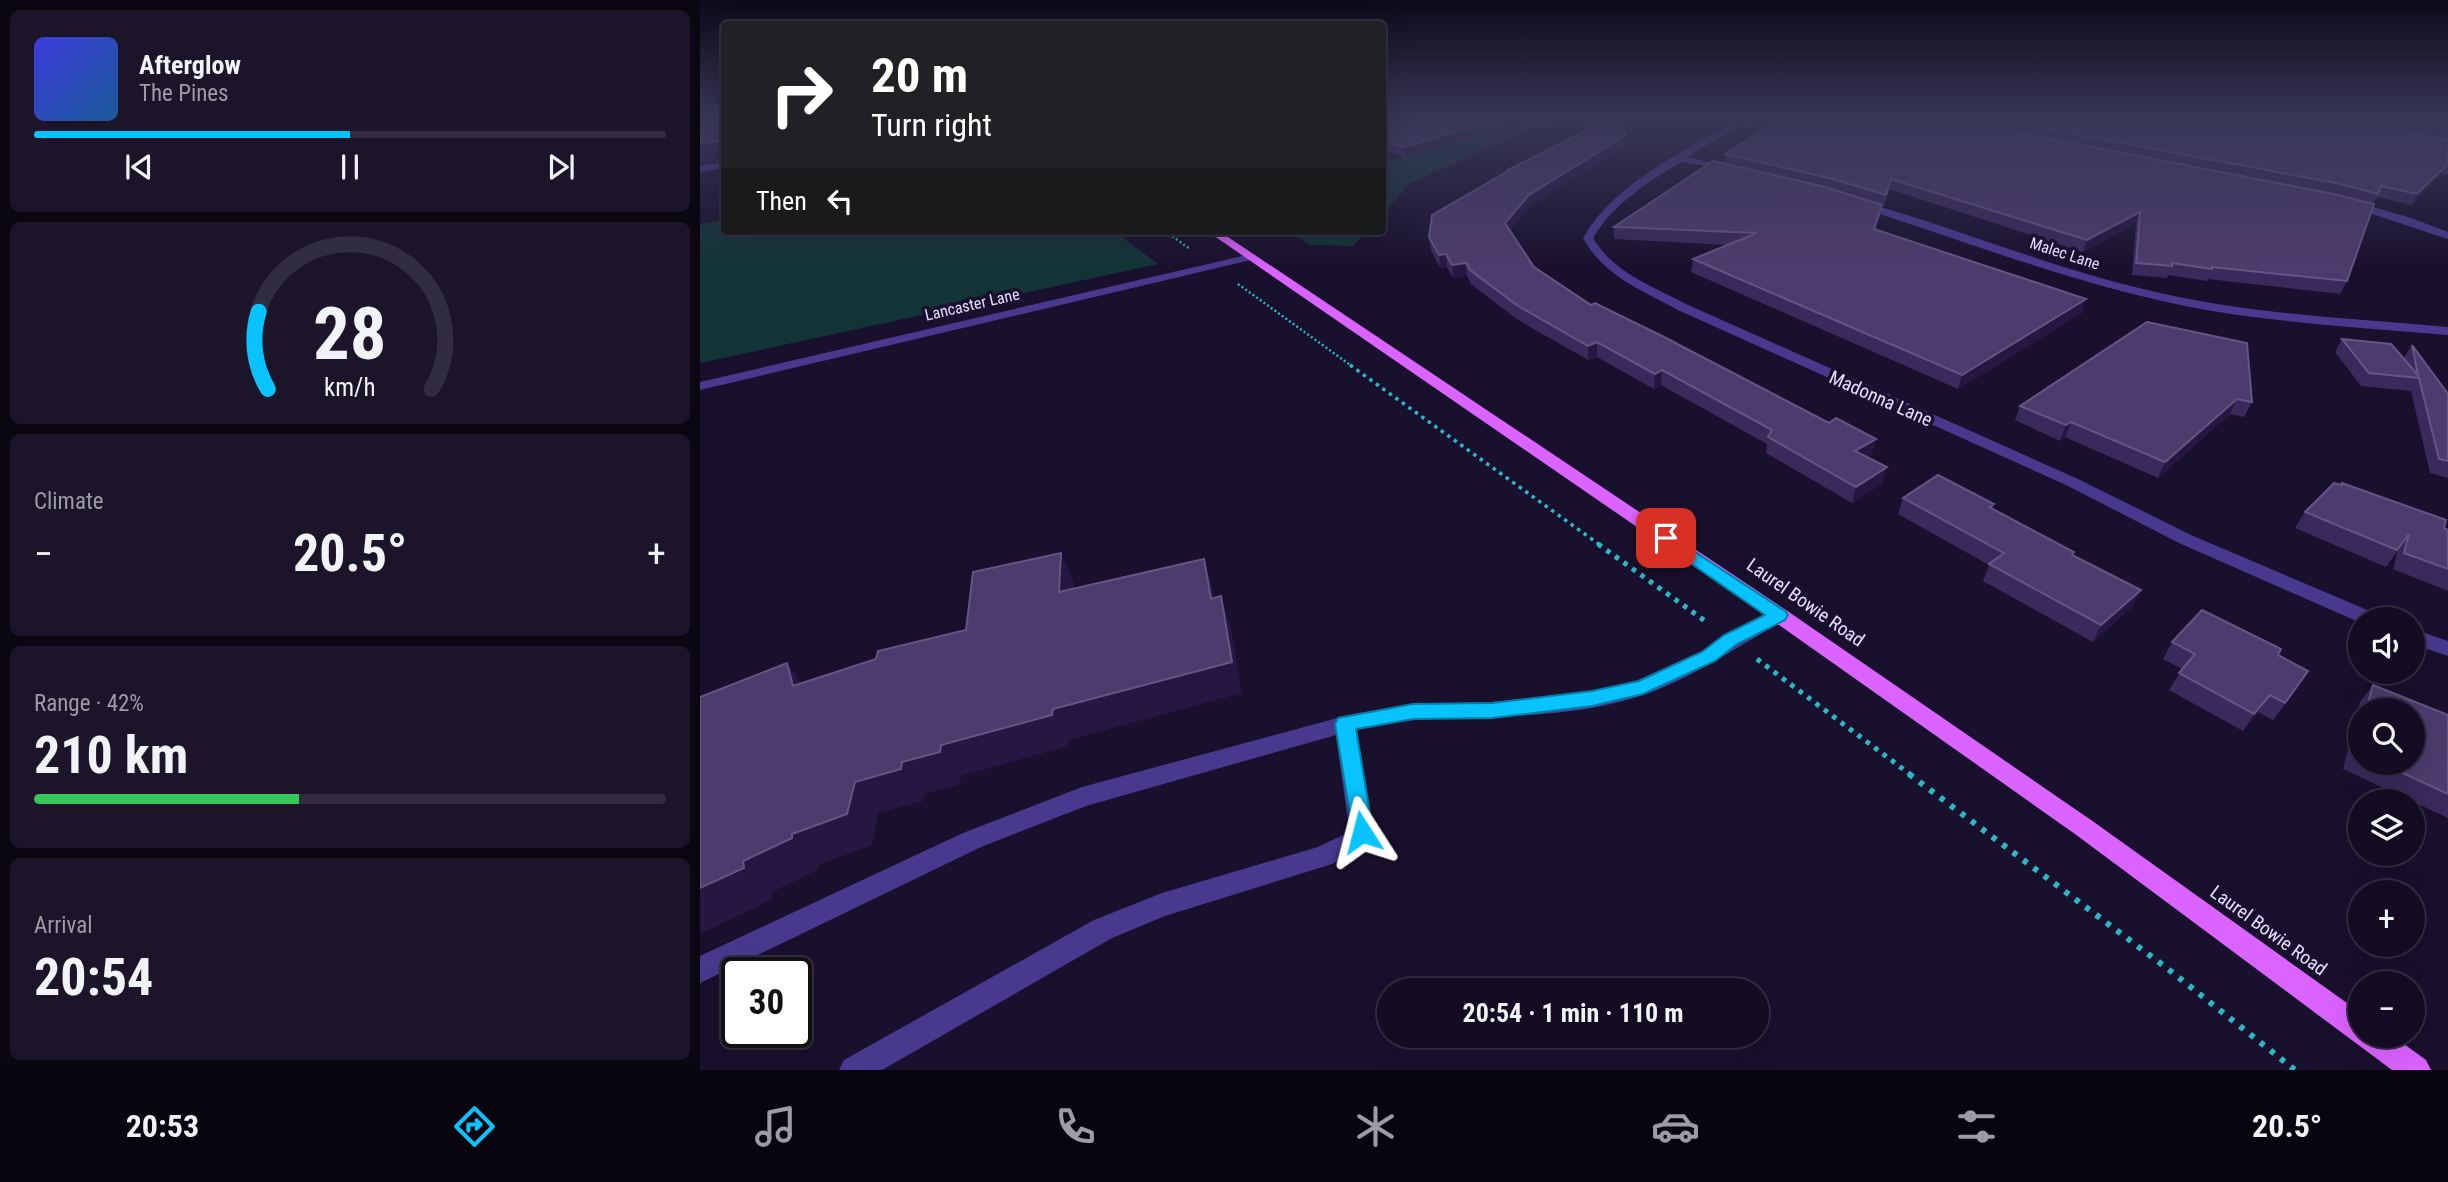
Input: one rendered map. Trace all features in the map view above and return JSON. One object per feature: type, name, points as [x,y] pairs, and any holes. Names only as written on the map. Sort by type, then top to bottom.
[{"type":"main road","name":"Laurel Bowie Road","points":[[1218,235],[1779,615],[2083,827],[2348,1021]]},
{"type":"main road","points":[[2386,1048],[2416,1070]]},
{"type":"street","name":"Madonna Lane","points":[[1666,169],[1616,201],[1591,227],[1588,238],[1592,248],[1623,275],[1682,307],[2072,482],[2185,539],[2348,610]]},
{"type":"street","points":[[1728,169],[1742,172]]},
{"type":"street","name":"Malec Lane","points":[[1851,201],[2093,280],[2185,303],[2448,331]]},
{"type":"street","points":[[2340,202],[2407,220],[2448,236]]},
{"type":"street","name":"Lancaster Lane","points":[[700,386],[1251,257]]},
{"type":"street","points":[[700,970],[972,840],[1082,797],[1345,724],[1413,712],[1492,710],[1592,699],[1643,687],[1709,656],[1731,639],[1779,615]]},
{"type":"street","points":[[2425,640],[2448,649]]},
{"type":"street","points":[[854,1070],[1103,929],[1162,905],[1323,856],[1352,842],[1362,832],[1345,724]]},
{"type":"green space","points":[[1386,169],[1441,169],[1410,183],[1386,211]]},
{"type":"green space","points":[[721,220],[721,235],[1119,235],[1158,264],[700,363],[700,224]]},
{"type":"green space","points":[[1296,235],[1363,235],[1353,246],[1309,245]]},
{"type":"building","points":[[1571,169],[1529,195],[1505,223],[1534,267],[1591,305],[1595,303],[1664,337],[1829,423],[1836,418],[1876,439],[1855,451],[1887,467],[1856,487],[1768,437],[1772,430],[1662,370],[1655,374],[1597,342],[1588,346],[1518,306],[1470,270],[1466,263],[1452,265],[1446,254],[1439,255],[1429,237],[1432,215],[1506,171]]},
{"type":"building","points":[[1701,169],[1747,169],[1825,187],[1882,205],[1874,229],[2086,299],[1962,375],[1693,259],[1757,233],[1614,227]]},
{"type":"building","points":[[1790,169],[2205,169],[2374,204],[2347,281],[2172,263],[2172,266],[2136,263],[2140,212],[2087,240],[1891,179],[1886,195]]},
{"type":"building","points":[[2261,169],[2443,169],[2417,194],[2381,186],[2378,194]]},
{"type":"building","points":[[2147,322],[2247,343],[2252,402],[2237,399],[2165,462],[2071,422],[2066,425],[2020,406]]},
{"type":"building","points":[[2342,339],[2391,344],[2418,375],[2412,345],[2448,394],[2448,461],[2439,459],[2419,378],[2369,373]]},
{"type":"building","points":[[1938,475],[1994,504],[1989,507],[2074,552],[2072,555],[2141,590],[2101,625],[1989,564],[2004,553],[1903,498]]},
{"type":"building","points":[[2334,483],[2342,483],[2446,520],[2444,528],[2448,530],[2448,569],[2404,553],[2409,534],[2397,550],[2305,512]]},
{"type":"building","points":[[1061,553],[1059,592],[1204,559],[1211,599],[1221,596],[1232,662],[1053,709],[1052,715],[941,745],[940,752],[902,762],[901,769],[855,782],[847,814],[792,834],[792,838],[743,861],[744,868],[700,888],[700,697],[787,663],[793,686],[876,659],[878,651],[966,630],[973,572]]},
{"type":"building","points":[[2202,610],[2281,649],[2278,655],[2308,671],[2285,703],[2270,695],[2254,714],[2179,673],[2195,654],[2172,642]]},
{"type":"building","points":[[2373,685],[2406,698],[2369,698]]},
{"type":"building","points":[[2425,706],[2448,715],[2448,794],[2407,775],[2425,775]]},
{"type":"route","points":[[1362,832],[1345,724],[1413,712],[1492,710],[1592,699],[1643,687],[1709,656],[1731,639],[1779,615],[1666,538]]}]
